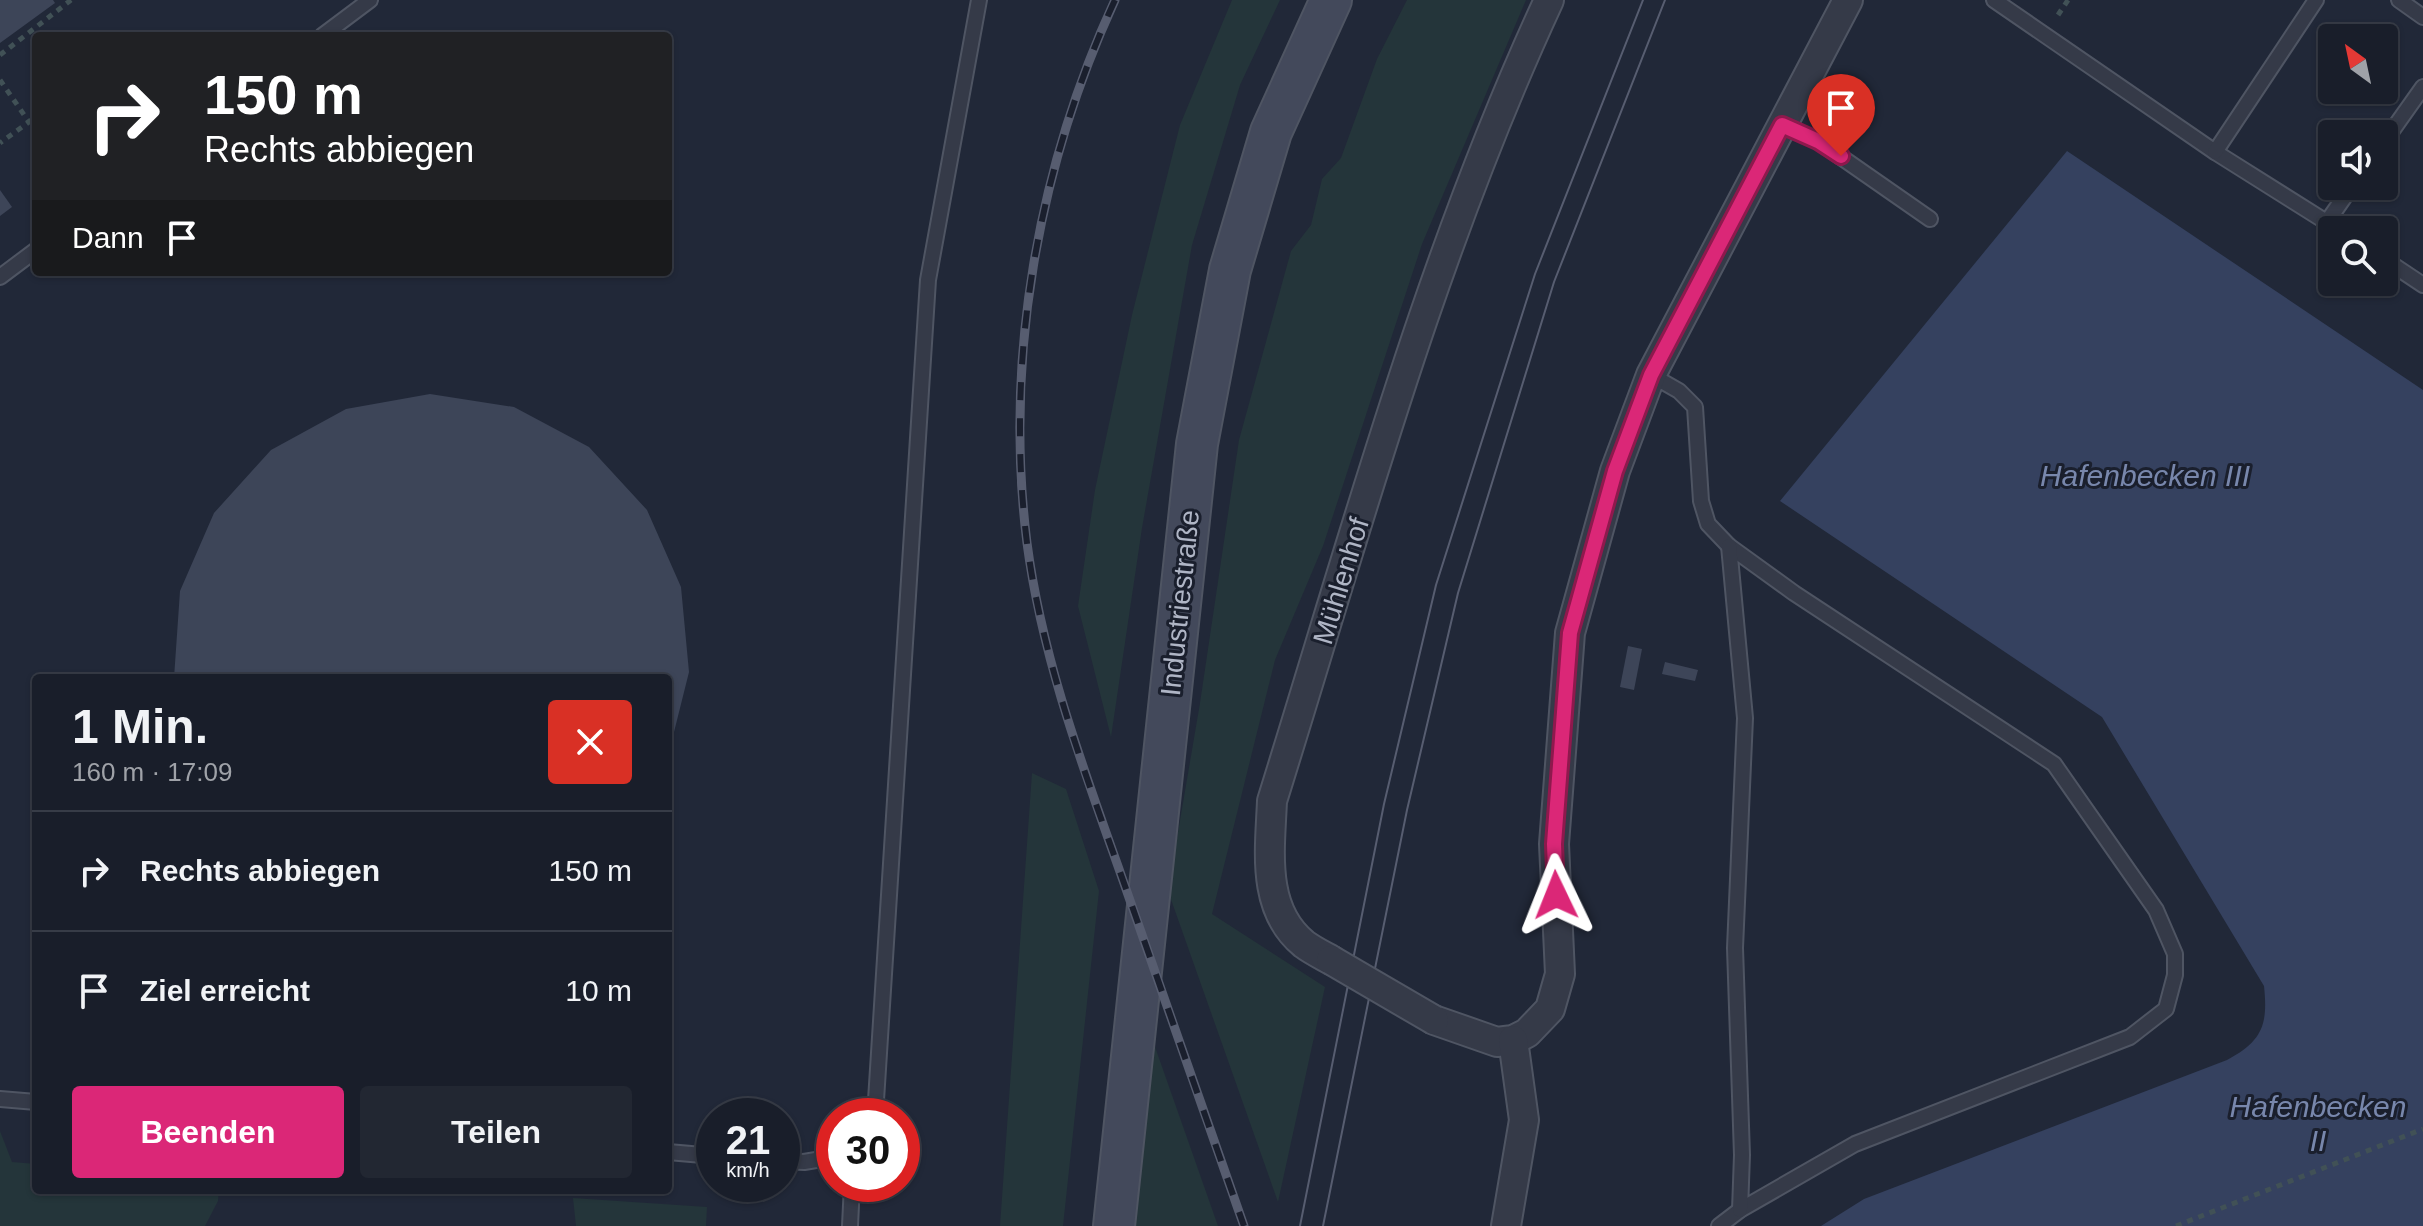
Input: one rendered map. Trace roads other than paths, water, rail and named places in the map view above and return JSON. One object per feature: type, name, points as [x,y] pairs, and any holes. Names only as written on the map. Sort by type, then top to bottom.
[{"type":"main road","name":"Industriestraße","points":[[1114,1226],[1197,444],[1230,270],[1271,132],[1331,0]]},
{"type":"street","name":"Mühlenhof","points":[[1513,1040],[1497,1042],[1434,1020],[1303,943],[1287,923],[1270,887],[1272,801],[1427,306],[1512,80],[1549,0]]},
{"type":"street","points":[[1506,1226],[1524,1120],[1513,1040],[1527,1033],[1550,1009],[1560,974],[1554,844],[1570,633],[1615,471],[1651,375],[1848,0]]},
{"type":"lane","points":[[327,32],[370,0]]},
{"type":"lane","points":[[876,1098],[928,280],[979,0]]},
{"type":"lane","points":[[1994,0],[2215,152],[2318,217]]},
{"type":"lane","points":[[2215,152],[2316,0]]},
{"type":"lane","points":[[2399,0],[2423,17]]},
{"type":"lane","points":[[2398,122],[2423,87]]},
{"type":"lane","points":[[1782,125],[1818,141],[1930,219]]},
{"type":"lane","points":[[0,277],[32,253]]},
{"type":"lane","points":[[2398,268],[2423,285]]},
{"type":"lane","points":[[1651,375],[1679,391],[1695,407],[1701,501],[1708,524],[1729,546],[1794,593],[2054,764],[2156,910],[2175,954],[2175,975],[2166,1009],[2130,1037],[1855,1144],[1740,1210],[1719,1226]]},
{"type":"lane","points":[[1729,546],[1745,718],[1735,948],[1742,1155],[1740,1210]]},
{"type":"lane","points":[[0,1099],[32,1102]]},
{"type":"lane","points":[[672,1152],[696,1154]]},
{"type":"lane","points":[[850,1226],[851,1202]]},
{"type":"water","name":"Hafenbecken III","points":[[2067,151],[2423,390],[2423,1226],[1821,1226],[1864,1199],[2227,1060],[2249,1046],[2264,1021],[2264,986],[2102,717],[1780,501]]},
{"type":"tram line","points":[[1300,1226],[1384,804],[1436,585],[1535,274],[1643,0]]},
{"type":"tram line","points":[[1323,1226],[1407,810],[1458,593],[1554,282],[1665,0]]},
{"type":"railway","points":[[1115,0],[1088,64],[1066,129],[1047,197],[1034,265],[1024,334],[1020,404],[1021,474],[1027,543],[1042,627],[1077,749],[1244,1226]]},
{"type":"water label","name":"Hafenbecken II","points":[[2318,1123]]}]
